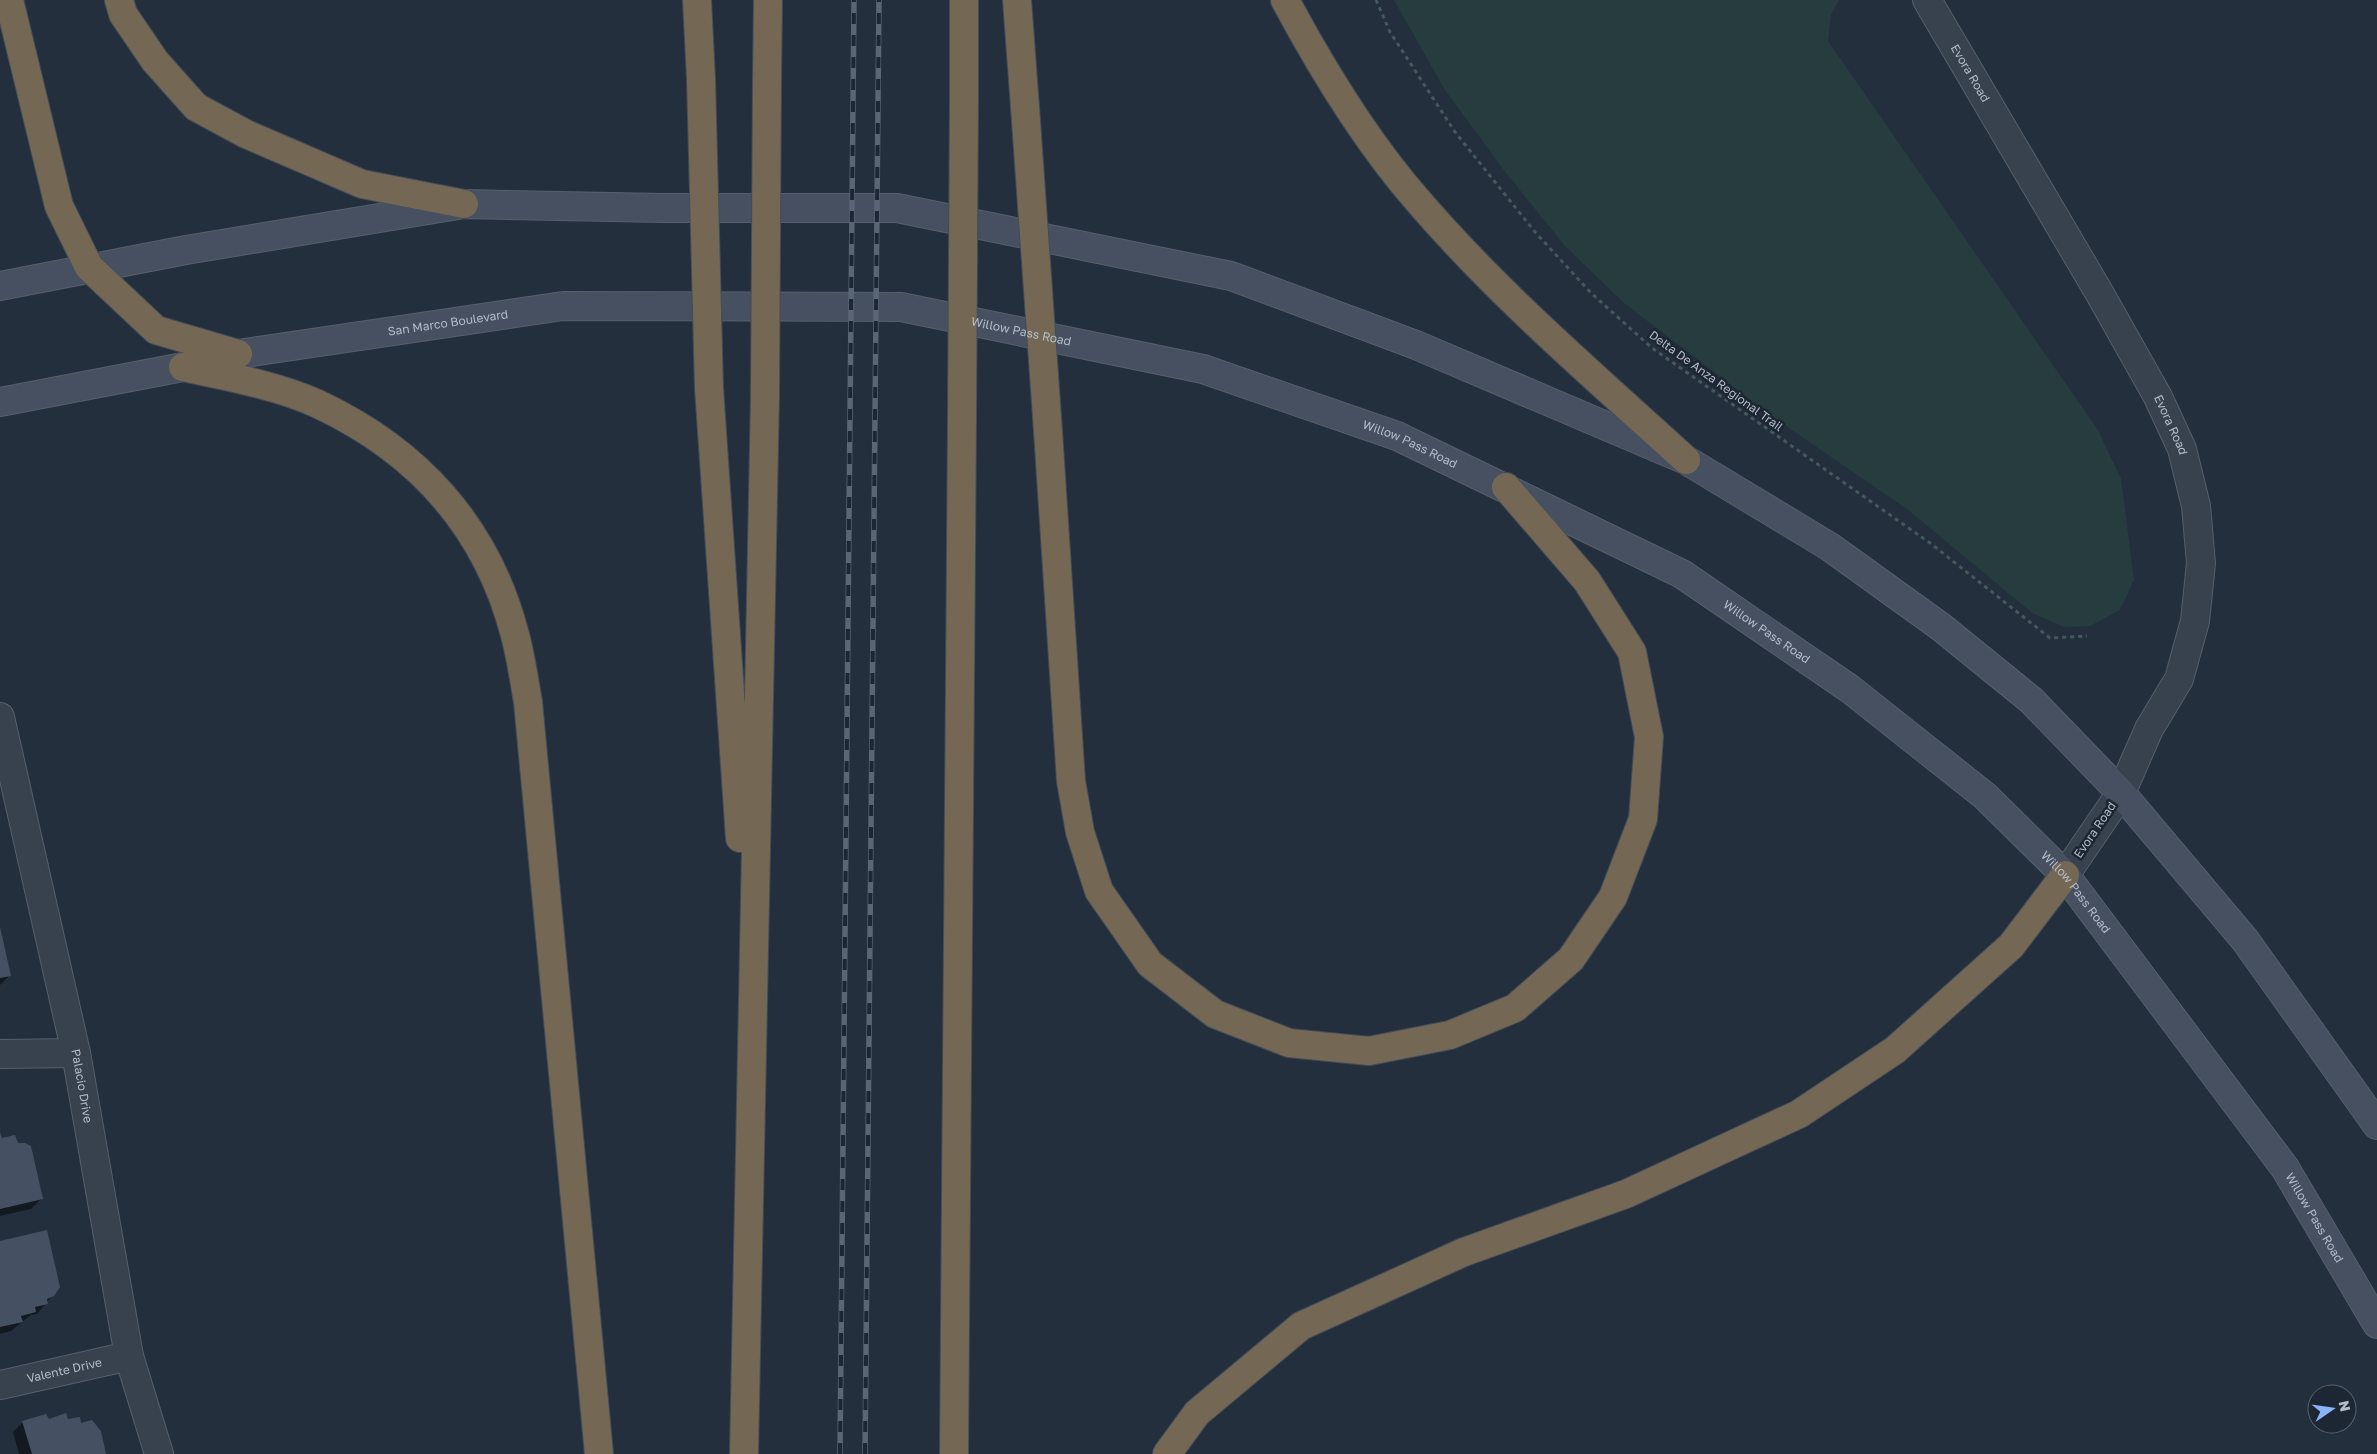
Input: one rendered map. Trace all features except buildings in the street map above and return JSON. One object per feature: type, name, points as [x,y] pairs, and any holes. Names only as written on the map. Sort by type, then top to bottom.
[{"type":"highway","points":[[8,0],[59,206],[89,268],[156,330],[238,354]]},
{"type":"highway","points":[[119,0],[123,14],[155,62],[196,107],[246,134],[362,184],[464,204]]},
{"type":"highway","points":[[697,0],[702,79],[709,388],[753,1016]]},
{"type":"highway","points":[[744,1454],[765,395],[768,0]]},
{"type":"highway","points":[[954,1454],[964,0]]},
{"type":"highway","points":[[1017,0],[1026,107],[1071,781],[1080,832],[1099,891],[1150,964],[1215,1014],[1289,1043],[1368,1051],[1450,1035],[1515,1008],[1571,959],[1613,897],[1643,819],[1649,737],[1632,652],[1587,581],[1506,488]]},
{"type":"highway","points":[[1286,0],[1307,41],[1358,122],[1418,201],[1486,275],[1686,460]]},
{"type":"highway","points":[[183,367],[243,380],[316,404],[373,433],[422,472],[463,518],[492,570],[515,635],[528,702],[599,1454]]},
{"type":"highway","points":[[1167,1454],[1197,1412],[1301,1326],[1464,1252],[1626,1194],[1799,1114],[1895,1050],[1917,1031],[2011,946],[2065,875]]},
{"type":"main road","points":[[0,286],[89,268],[464,204],[662,208],[897,208],[1232,276],[1416,345],[1686,460],[1830,547],[1941,627],[2031,700],[2120,793],[2245,940],[2377,1125]]},
{"type":"main road","name":"San Marco Boulevard","points":[[0,402],[183,367],[238,354],[563,306],[902,307]]},
{"type":"main road","name":"Willow Pass Road","points":[[902,307],[1203,369],[1398,436],[1682,574],[1842,684],[1985,796],[2065,875],[2285,1168],[2377,1324]]},
{"type":"street","name":"Evora Road","points":[[1927,0],[2100,294],[2158,397],[2182,449],[2196,506],[2201,563],[2195,621],[2179,679],[2149,729],[2120,793],[2065,875]]},
{"type":"street","name":"Palacio Drive","points":[[0,717],[76,1053],[129,1356],[159,1454]]},
{"type":"street","points":[[0,1054],[76,1053]]},
{"type":"street","name":"Valente Drive","points":[[0,1385],[129,1356]]},
{"type":"path","name":"Delta De Anza Regional Trail","points":[[1376,0],[1390,32],[1455,132],[1554,253],[1590,293],[1652,348],[1930,543],[2050,638],[2087,636]]},
{"type":"green space","points":[[1394,0],[1839,0],[1831,15],[1828,41],[2098,430],[2121,479],[2134,580],[2120,610],[2090,626],[2064,627],[2032,613],[1907,509],[1770,415],[1624,303],[1565,246],[1506,173],[1445,90]]},
{"type":"railway","points":[[840,1454],[854,0]]},
{"type":"railway","points":[[865,1454],[879,0]]}]
